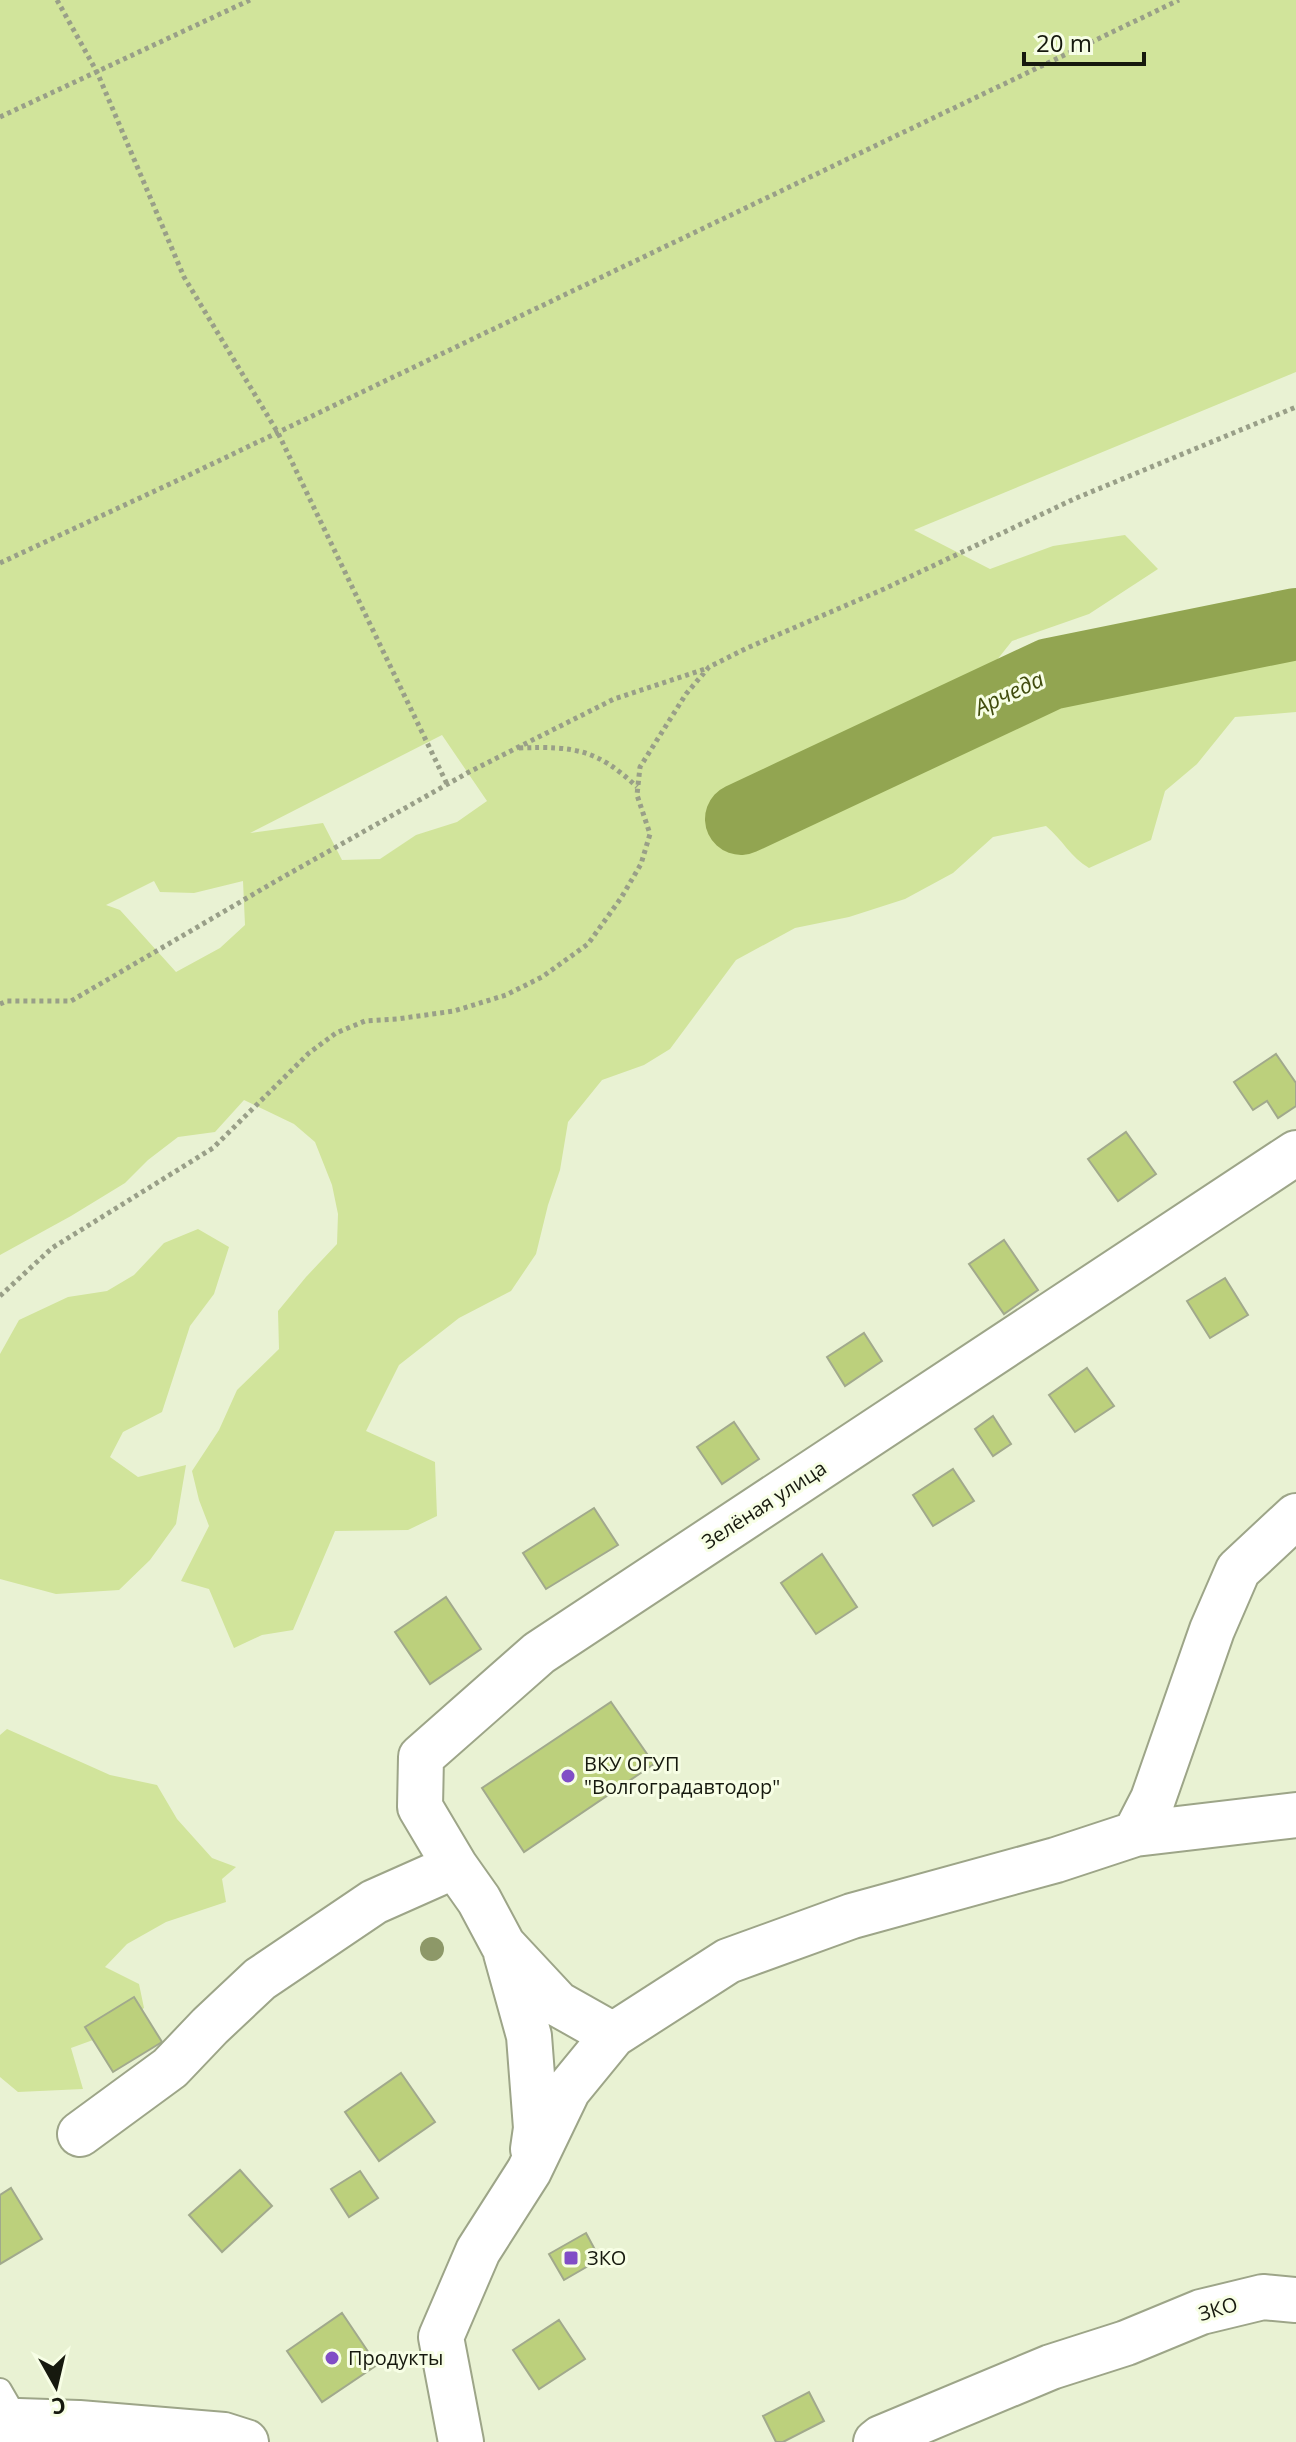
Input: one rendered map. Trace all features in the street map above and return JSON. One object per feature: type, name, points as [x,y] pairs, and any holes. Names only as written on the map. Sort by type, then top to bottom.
[{"type":"street","name":"Зелёная улица","points":[[529,2171],[536,2128],[529,2036],[503,1945],[479,1900],[420,1807],[421,1757],[539,1653],[1296,1153]]},
{"type":"street","points":[[1135,1834],[1153,1799],[1212,1630],[1238,1570],[1296,1516]]},
{"type":"street","points":[[461,2442],[441,2337],[478,2251],[529,2171],[568,2090],[613,2035],[728,1961],[852,1916],[1056,1860],[1135,1834],[1296,1815]]},
{"type":"street","points":[[80,2134],[170,2068],[260,1979],[374,1902],[455,1866]]},
{"type":"street","name":"Зелёная улица","points":[[503,1945],[558,2004],[613,2035]]},
{"type":"street","name":"ЗКО","points":[[876,2442],[1051,2367],[1126,2343],[1201,2312],[1263,2297],[1296,2300]]},
{"type":"street","points":[[6,2411],[139,2435],[224,2435],[246,2442]]},
{"type":"path","points":[[57,0],[97,72],[184,277],[278,433],[447,784]]},
{"type":"path","points":[[0,117],[250,0]]},
{"type":"path","points":[[0,563],[278,433],[1179,0]]},
{"type":"path","points":[[0,1004],[7,1001],[71,1001],[447,784],[614,699],[709,667],[1074,499],[1296,407]]},
{"type":"path","points":[[0,1296],[52,1248],[213,1148],[309,1053],[336,1033],[365,1021],[454,1011],[506,995],[542,977],[588,944],[641,864],[650,834],[637,795],[640,767],[686,694],[709,667]]},
{"type":"path","points":[[515,748],[568,748],[591,754],[615,766],[638,788]]},
{"type":"green space","points":[[0,0],[1296,0],[1296,372],[914,530],[990,569],[1053,546],[1125,535],[1158,569],[1089,614],[1012,641],[981,680],[1059,653],[1122,651],[1185,661],[1296,619],[1296,712],[1235,717],[1197,764],[1165,791],[1151,840],[1089,868],[1046,826],[993,837],[953,873],[905,899],[849,917],[795,928],[736,960],[670,1049],[644,1065],[602,1080],[568,1122],[560,1170],[536,1254],[511,1291],[459,1318],[399,1365],[366,1431],[435,1462],[437,1516],[408,1530],[335,1531],[293,1630],[262,1635],[234,1648],[209,1589],[181,1581],[209,1526],[192,1471],[219,1430],[237,1390],[279,1349],[278,1311],[337,1244],[338,1214],[332,1185],[315,1142],[294,1124],[244,1100],[215,1132],[178,1137],[125,1183],[0,1255]],"holes":[[[442,735],[487,801],[457,822],[416,835],[380,859],[342,860],[323,823],[250,833]],[[154,881],[160,892],[194,893],[243,881],[245,925],[220,948],[176,972],[120,910],[106,905]]]},
{"type":"green space","points":[[198,1229],[229,1247],[214,1294],[190,1326],[162,1412],[123,1432],[110,1457],[138,1477],[186,1465],[176,1524],[150,1560],[119,1590],[56,1594],[0,1579],[0,1354],[19,1320],[68,1297],[107,1291],[134,1275],[164,1243]]},
{"type":"green space","points":[[7,1729],[110,1775],[157,1785],[177,1819],[212,1858],[236,1867],[222,1879],[226,1902],[166,1922],[127,1944],[105,1967],[139,1984],[144,2008],[104,2036],[71,2048],[83,2089],[18,2092],[0,2077],[0,1735]]},
{"type":"building","points":[[1276,1054],[1296,1083],[1296,1106],[1278,1118],[1267,1101],[1253,1110],[1234,1082]]},
{"type":"building","points":[[1126,1132],[1156,1174],[1118,1201],[1088,1159]]},
{"type":"building","points":[[1004,1240],[1038,1290],[1004,1314],[969,1264]]},
{"type":"building","points":[[1225,1278],[1248,1315],[1210,1338],[1187,1301]]},
{"type":"building","points":[[864,1333],[882,1361],[845,1386],[827,1357]]},
{"type":"building","points":[[1087,1368],[1114,1406],[1075,1432],[1049,1395]]},
{"type":"building","points":[[993,1416],[1011,1444],[993,1456],[975,1429]]},
{"type":"building","points":[[734,1422],[759,1459],[722,1484],[697,1447]]},
{"type":"building","points":[[953,1469],[974,1501],[933,1526],[913,1495]]},
{"type":"building","points":[[594,1508],[618,1545],[546,1589],[523,1553]]},
{"type":"building","points":[[822,1554],[857,1607],[816,1634],[781,1583]]},
{"type":"building","points":[[446,1597],[481,1649],[430,1684],[395,1632]]},
{"type":"building","name":"ВКУ ОГУП \"Волгоградавтодор\"","points":[[611,1702],[654,1764],[524,1852],[482,1788]]},
{"type":"building","points":[[134,1997],[162,2042],[113,2072],[85,2027]]},
{"type":"building","points":[[401,2073],[435,2122],[379,2161],[345,2112]]},
{"type":"building","points":[[240,2170],[272,2206],[222,2252],[189,2215]]},
{"type":"building","points":[[360,2171],[378,2198],[349,2217],[331,2189]]},
{"type":"building","points":[[11,2188],[42,2239],[0,2264],[0,2195]]},
{"type":"building","points":[[586,2233],[600,2259],[564,2280],[549,2254]]},
{"type":"building","name":"Продукты","points":[[342,2313],[377,2365],[322,2402],[287,2351]]},
{"type":"building","points":[[559,2320],[585,2359],[539,2389],[513,2350]]},
{"type":"building","points":[[809,2392],[824,2421],[783,2442],[776,2442],[763,2416]]},
{"type":"waterway","name":"Арчеда","points":[[741,819],[1050,674],[1296,624]]},
{"type":"place","name":"ВКУ ОГУП \"Волгоградавтодор\"","points":[[568,1776]]},
{"type":"place","name":"ЗКО","points":[[571,2258]]},
{"type":"place","name":"Продукты","points":[[332,2358]]}]
